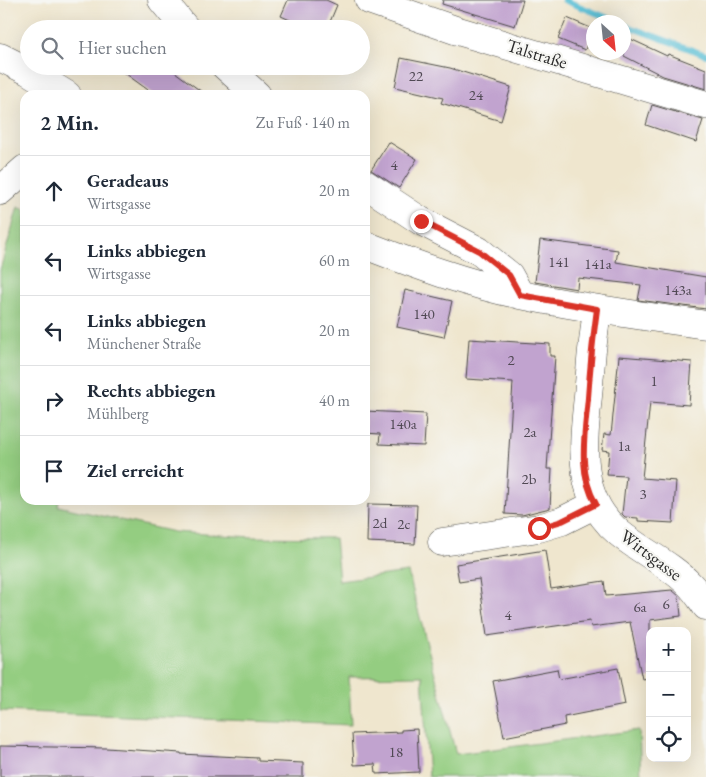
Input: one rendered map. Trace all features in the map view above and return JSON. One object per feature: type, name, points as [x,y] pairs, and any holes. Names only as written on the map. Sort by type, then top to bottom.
[{"type":"street","points":[[162,0],[179,20]]},
{"type":"street","name":"Talstraße","points":[[369,0],[455,30],[706,105]]},
{"type":"street","points":[[0,57],[20,67]]},
{"type":"street","points":[[34,75],[59,90]]},
{"type":"street","points":[[235,75],[251,90]]},
{"type":"street","points":[[0,190],[20,173]]},
{"type":"street","points":[[370,188],[421,221],[479,251],[509,275],[520,295]]},
{"type":"street","points":[[370,247],[457,279],[520,295],[597,309],[706,325]]},
{"type":"street","name":"Wirtsgasse","points":[[597,309],[584,441],[584,467],[589,488],[596,504],[619,533],[689,584],[706,606]]},
{"type":"street","points":[[442,542],[539,528],[562,521],[596,504]]},
{"type":"green space","points":[[18,207],[20,208],[20,505],[58,505],[174,532],[252,537],[335,538],[339,581],[408,572],[456,754],[639,730],[641,777],[429,777],[422,676],[349,677],[351,725],[0,711],[0,270]]},
{"type":"building","points":[[288,0],[326,0],[337,5],[331,20],[290,20],[281,16]]},
{"type":"building","points":[[443,0],[523,0],[515,26],[442,4]]},
{"type":"building","points":[[567,18],[586,26],[585,50],[558,39]]},
{"type":"building","points":[[631,39],[667,56],[668,54],[706,69],[706,89],[663,76],[631,60]]},
{"type":"building","points":[[401,58],[450,68],[511,87],[501,121],[441,103],[443,98],[395,87]]},
{"type":"building","points":[[127,75],[179,75],[199,90],[148,90]]},
{"type":"building","points":[[652,105],[703,120],[696,142],[646,125]]},
{"type":"building","points":[[389,142],[417,159],[399,188],[371,170]]},
{"type":"building","points":[[540,240],[618,250],[616,262],[706,277],[706,309],[638,300],[641,285],[578,278],[577,289],[535,282]]},
{"type":"building","points":[[405,290],[452,301],[444,337],[397,327]]},
{"type":"building","points":[[469,339],[550,344],[550,356],[555,356],[547,469],[552,469],[550,508],[522,515],[505,514],[513,382],[466,379]]},
{"type":"building","points":[[619,356],[692,362],[689,405],[650,402],[642,478],[676,481],[673,523],[638,521],[638,518],[625,517],[622,514],[626,476],[607,475],[609,451],[602,450],[604,434],[611,435]]},
{"type":"building","points":[[370,411],[426,414],[424,446],[379,444],[380,434],[370,433]]},
{"type":"building","points":[[368,505],[417,505],[415,544],[367,542]]},
{"type":"building","points":[[545,550],[551,589],[604,581],[606,596],[672,590],[679,596],[681,616],[650,620],[650,627],[646,627],[646,678],[642,679],[630,622],[591,627],[590,621],[487,636],[479,579],[459,582],[456,564]]},
{"type":"building","points":[[618,668],[625,705],[564,717],[565,725],[504,737],[493,681],[557,669],[559,679]]},
{"type":"building","points":[[417,729],[419,772],[376,774],[375,764],[354,765],[352,734],[401,732],[401,730]]},
{"type":"building","points":[[0,746],[106,748],[258,758],[258,761],[303,763],[303,777],[0,777]]},
{"type":"waterway","points":[[564,0],[601,15]]},
{"type":"waterway","points":[[631,28],[706,55]]},
{"type":"route","points":[[421,221],[479,251],[509,275],[520,295],[597,309],[584,441],[584,467],[589,488],[596,504],[562,521],[539,528]]}]
